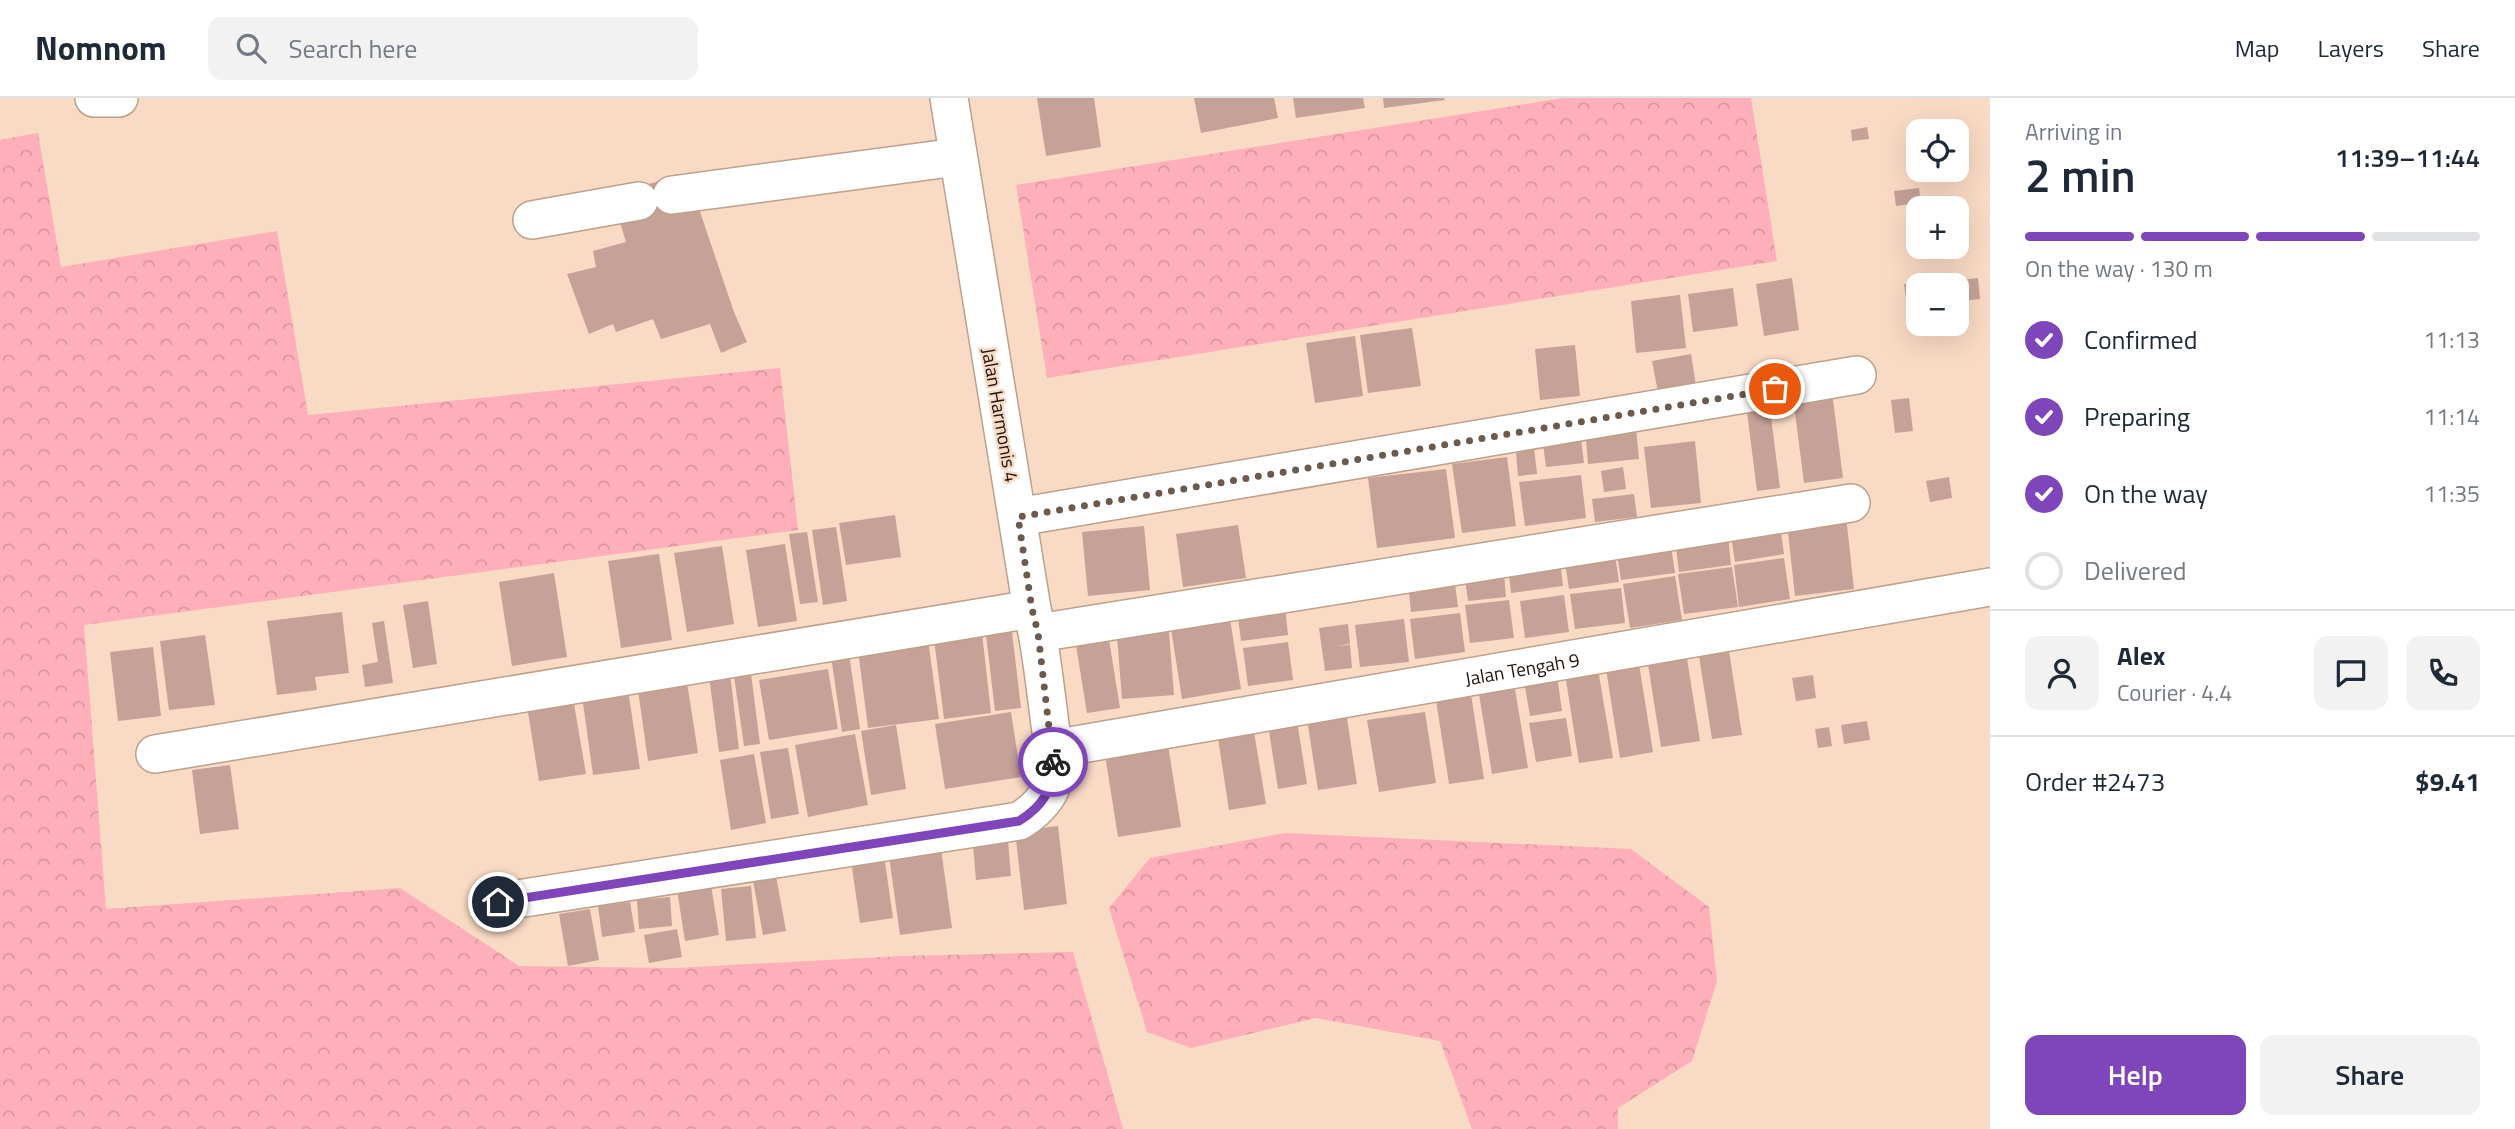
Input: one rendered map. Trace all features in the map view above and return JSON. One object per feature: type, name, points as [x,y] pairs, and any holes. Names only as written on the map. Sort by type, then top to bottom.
[{"type":"street","points":[[94,98],[119,98]]},
{"type":"street","name":"Jalan Harmonis 4","points":[[498,902],[1019,821],[1030,815],[1047,796],[1053,781],[1053,749],[1035,621],[948,98]]},
{"type":"street","points":[[532,220],[656,198],[957,157]]},
{"type":"street","points":[[1018,517],[1857,375]]},
{"type":"street","points":[[155,754],[1035,621],[1851,503]]},
{"type":"street","name":"Jalan Tengah 9","points":[[1053,749],[1990,587]]},
{"type":"green space","points":[[1563,98],[1751,98],[1777,261],[1047,378],[1016,185]]},
{"type":"green space","points":[[38,133],[61,267],[277,231],[308,415],[780,368],[798,530],[84,625],[106,909],[400,888],[519,966],[677,968],[901,956],[1073,952],[1123,1129],[0,1129],[0,140]]},
{"type":"green space","points":[[1285,833],[1631,849],[1709,907],[1717,981],[1692,1061],[1618,1108],[1618,1129],[1472,1129],[1440,1041],[1316,1018],[1191,1048],[1147,1032],[1109,908],[1150,858]]},
{"type":"building","points":[[1037,98],[1094,98],[1101,147],[1046,156]]},
{"type":"building","points":[[1194,98],[1274,98],[1278,118],[1201,133]]},
{"type":"building","points":[[1293,98],[1363,98],[1365,108],[1296,118]]},
{"type":"building","points":[[1383,98],[1444,98],[1445,100],[1384,108]]},
{"type":"building","points":[[1867,127],[1869,139],[1852,141],[1851,130]]},
{"type":"building","points":[[666,179],[696,200],[747,342],[721,353],[710,324],[661,339],[653,319],[616,332],[613,324],[589,334],[567,274],[596,267],[593,251],[626,242],[619,219],[635,188]]},
{"type":"building","points":[[1919,188],[1920,196],[1906,196],[1906,205],[1896,206],[1894,191]]},
{"type":"building","points":[[1792,278],[1799,330],[1764,336],[1756,284]]},
{"type":"building","points":[[1978,278],[1980,299],[1969,300],[1969,279]]},
{"type":"building","points":[[1733,288],[1738,326],[1693,332],[1688,294]]},
{"type":"building","points":[[1680,295],[1686,348],[1636,353],[1631,301]]},
{"type":"building","points":[[1412,328],[1421,386],[1368,393],[1360,335]]},
{"type":"building","points":[[1355,336],[1363,396],[1315,403],[1306,343]]},
{"type":"building","points":[[1575,345],[1580,396],[1540,400],[1535,349]]},
{"type":"building","points":[[1691,354],[1696,386],[1658,392],[1652,361]]},
{"type":"building","points":[[1832,392],[1843,478],[1804,483],[1793,397]]},
{"type":"building","points":[[1909,398],[1913,431],[1895,433],[1891,400]]},
{"type":"building","points":[[1770,409],[1780,488],[1757,491],[1747,412]]},
{"type":"building","points":[[1635,419],[1639,459],[1588,464],[1585,425]]},
{"type":"building","points":[[1580,431],[1584,463],[1546,467],[1542,436]]},
{"type":"building","points":[[1533,439],[1537,474],[1518,476],[1515,441]]},
{"type":"building","points":[[1695,441],[1701,503],[1651,508],[1644,447]]},
{"type":"building","points":[[1507,457],[1516,526],[1462,533],[1452,464]]},
{"type":"building","points":[[1623,467],[1626,489],[1604,492],[1601,471]]},
{"type":"building","points":[[1446,469],[1455,538],[1377,548],[1368,478]]},
{"type":"building","points":[[1581,475],[1586,518],[1525,526],[1519,482]]},
{"type":"building","points":[[1949,477],[1952,498],[1930,502],[1926,481]]},
{"type":"building","points":[[1634,494],[1637,517],[1595,522],[1592,499]]},
{"type":"building","points":[[1845,507],[1854,589],[1795,596],[1786,514]]},
{"type":"building","points":[[895,515],[901,557],[846,565],[839,523]]},
{"type":"building","points":[[1779,516],[1784,554],[1735,562],[1729,523]]},
{"type":"building","points":[[1238,525],[1246,578],[1183,587],[1176,534]]},
{"type":"building","points":[[1727,525],[1731,565],[1679,572],[1674,532]]},
{"type":"building","points":[[1144,526],[1150,590],[1088,596],[1082,532]]},
{"type":"building","points":[[836,527],[847,601],[823,605],[812,530]]},
{"type":"building","points":[[807,532],[818,602],[800,604],[789,534]]},
{"type":"building","points":[[1669,533],[1675,573],[1621,580],[1615,541]]},
{"type":"building","points":[[1613,542],[1619,582],[1569,589],[1563,550]]},
{"type":"building","points":[[785,544],[797,621],[758,627],[746,550]]},
{"type":"building","points":[[722,546],[734,624],[687,632],[674,553]]},
{"type":"building","points":[[1559,551],[1563,586],[1511,593],[1507,558]]},
{"type":"building","points":[[659,554],[672,640],[621,648],[608,561]]},
{"type":"building","points":[[1784,558],[1790,599],[1739,607],[1734,565]]},
{"type":"building","points":[[1503,561],[1506,597],[1468,601],[1463,565]]},
{"type":"building","points":[[1732,567],[1738,607],[1684,614],[1678,574]]},
{"type":"building","points":[[1453,568],[1458,607],[1411,612],[1407,573]]},
{"type":"building","points":[[554,573],[567,657],[512,666],[499,582]]},
{"type":"building","points":[[1675,576],[1682,620],[1630,628],[1623,584]]},
{"type":"building","points":[[1621,588],[1625,623],[1575,629],[1570,594]]},
{"type":"building","points":[[1564,595],[1569,632],[1525,638],[1520,601]]},
{"type":"building","points":[[1284,596],[1288,635],[1241,641],[1236,603]]},
{"type":"building","points":[[1509,600],[1514,638],[1470,643],[1465,605]]},
{"type":"building","points":[[428,601],[437,664],[413,668],[403,605]]},
{"type":"building","points":[[1228,606],[1241,689],[1182,699],[1169,616]]},
{"type":"building","points":[[342,612],[349,673],[315,677],[317,690],[277,695],[267,621]]},
{"type":"building","points":[[1460,613],[1465,652],[1415,659],[1410,619]]},
{"type":"building","points":[[1404,619],[1409,662],[1360,667],[1355,625]]},
{"type":"building","points":[[1168,620],[1174,695],[1122,699],[1116,624]]},
{"type":"building","points":[[384,621],[393,683],[365,687],[362,665],[378,662],[372,623]]},
{"type":"building","points":[[1106,621],[1120,708],[1087,713],[1073,627]]},
{"type":"building","points":[[1348,624],[1350,644],[1336,646],[1350,645],[1352,668],[1325,671],[1319,628]]},
{"type":"building","points":[[1012,632],[1021,708],[995,711],[986,635]]},
{"type":"building","points":[[982,633],[991,713],[944,719],[934,639]]},
{"type":"building","points":[[205,635],[215,705],[169,710],[160,641]]},
{"type":"building","points":[[928,640],[939,719],[868,728],[858,650]]},
{"type":"building","points":[[1288,642],[1293,680],[1248,686],[1243,648]]},
{"type":"building","points":[[153,647],[161,716],[118,721],[110,652]]},
{"type":"building","points":[[1729,651],[1742,735],[1712,739],[1699,656]]},
{"type":"building","points":[[1686,652],[1700,741],[1661,747],[1647,658]]},
{"type":"building","points":[[849,654],[860,729],[842,732],[831,656]]},
{"type":"building","points":[[1639,664],[1653,752],[1620,758],[1606,669]]},
{"type":"building","points":[[750,666],[760,744],[744,746],[733,669]]},
{"type":"building","points":[[828,669],[838,729],[769,740],[759,680]]},
{"type":"building","points":[[1598,669],[1613,758],[1579,763],[1565,674]]},
{"type":"building","points":[[730,673],[739,749],[719,752],[709,676]]},
{"type":"building","points":[[1813,675],[1816,698],[1796,701],[1792,678]]},
{"type":"building","points":[[686,676],[698,753],[648,761],[637,683]]},
{"type":"building","points":[[1557,676],[1562,711],[1530,716],[1524,681]]},
{"type":"building","points":[[1515,689],[1528,768],[1492,774],[1479,694]]},
{"type":"building","points":[[628,690],[640,769],[593,775],[582,696]]},
{"type":"building","points":[[1471,694],[1484,779],[1449,784],[1436,700]]},
{"type":"building","points":[[573,698],[586,774],[539,781],[527,706]]},
{"type":"building","points":[[1011,712],[1021,777],[945,789],[935,724]]},
{"type":"building","points":[[1346,712],[1357,784],[1318,790],[1307,719]]},
{"type":"building","points":[[1425,712],[1436,783],[1379,792],[1367,720]]},
{"type":"building","points":[[1566,718],[1572,756],[1536,762],[1529,723]]},
{"type":"building","points":[[1297,721],[1307,784],[1278,789],[1268,725]]},
{"type":"building","points":[[1867,721],[1870,740],[1844,744],[1841,725]]},
{"type":"building","points":[[896,725],[906,789],[871,795],[861,731]]},
{"type":"building","points":[[1253,726],[1266,804],[1229,810],[1217,732]]},
{"type":"building","points":[[1829,727],[1832,746],[1818,748],[1815,729]]},
{"type":"building","points":[[855,734],[868,805],[808,817],[795,745]]},
{"type":"building","points":[[1168,745],[1181,827],[1118,837],[1105,755]]},
{"type":"building","points":[[788,748],[799,814],[771,819],[760,752]]},
{"type":"building","points":[[754,754],[766,823],[731,830],[720,760]]},
{"type":"building","points":[[230,765],[239,829],[200,834],[192,770]]},
{"type":"building","points":[[1058,826],[1067,904],[1024,910],[1015,831]]},
{"type":"building","points":[[1007,830],[1011,876],[976,880],[972,834]]},
{"type":"building","points":[[941,849],[952,928],[900,935],[889,856]]},
{"type":"building","points":[[884,855],[893,918],[860,923],[851,861]]},
{"type":"building","points":[[776,876],[786,931],[763,935],[753,881]]},
{"type":"building","points":[[711,885],[719,935],[685,941],[677,890]]},
{"type":"building","points":[[751,886],[756,938],[726,941],[721,889]]},
{"type":"building","points":[[670,897],[672,926],[639,929],[637,900]]},
{"type":"building","points":[[630,902],[635,932],[602,937],[598,906]]},
{"type":"building","points":[[590,909],[599,960],[568,966],[559,914]]},
{"type":"building","points":[[677,929],[682,957],[649,963],[644,935]]},
{"type":"way so far","points":[[1053,762],[1038,633],[1018,517],[1775,389]]},
{"type":"route","points":[[498,902],[1019,821],[1030,815],[1047,796],[1053,781],[1053,762]]}]
